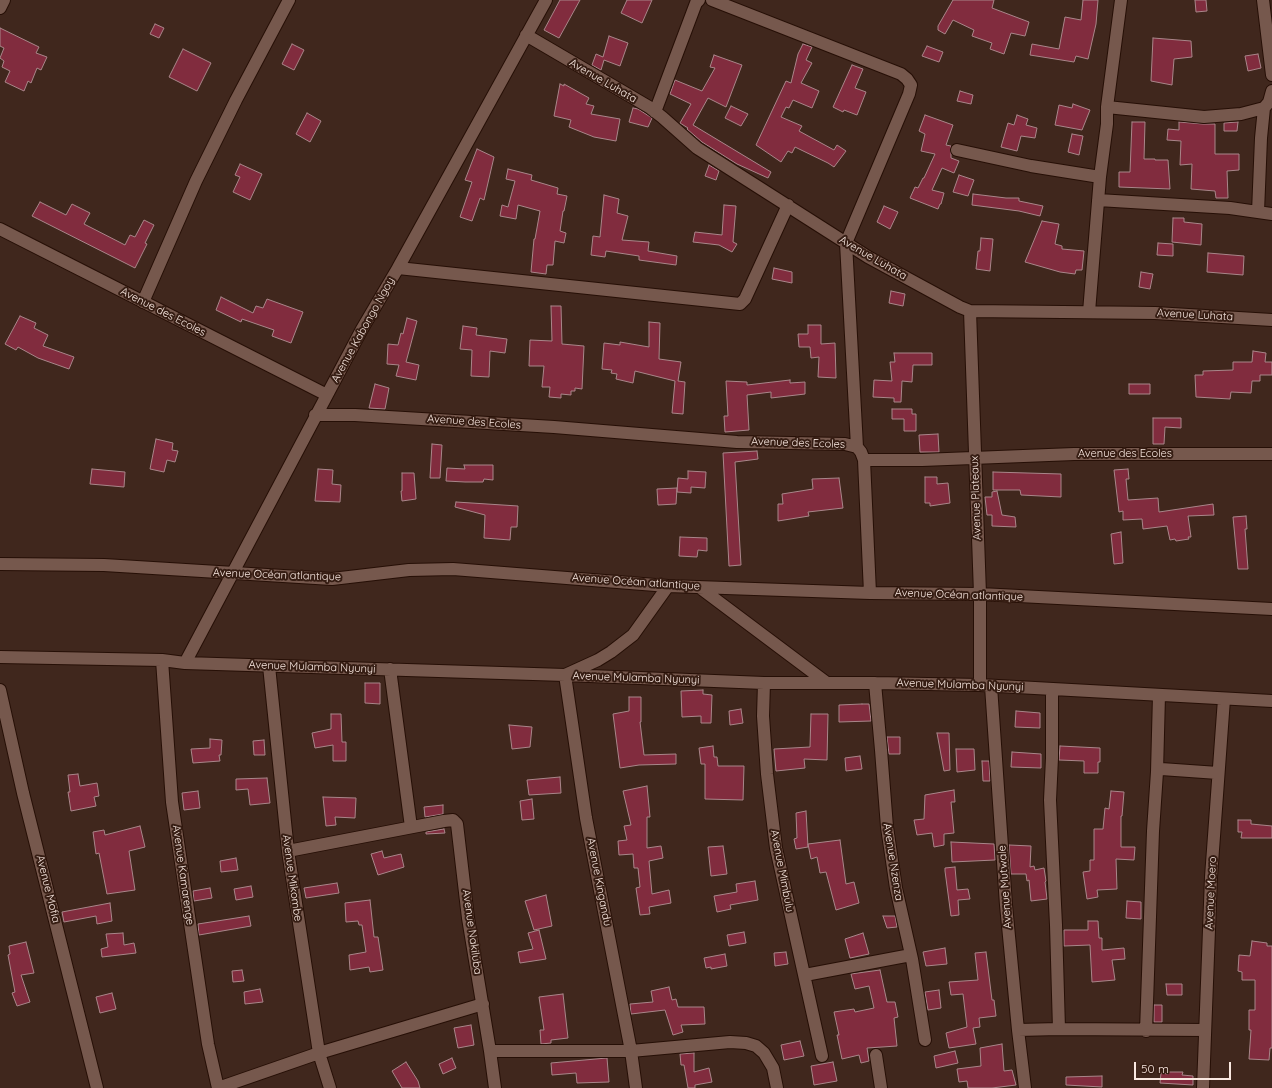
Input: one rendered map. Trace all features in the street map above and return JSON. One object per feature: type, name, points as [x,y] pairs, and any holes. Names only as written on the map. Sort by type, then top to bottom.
[{"type":"street","points":[[0,8],[4,0]]},
{"type":"street","points":[[143,302],[196,181],[236,100],[289,0]]},
{"type":"street","name":"Avenue Kabongo Ngoy","points":[[185,663],[315,415],[546,0]]},
{"type":"street","points":[[655,112],[696,3],[699,0]]},
{"type":"street","points":[[712,0],[901,74],[907,79],[910,85],[909,94],[846,243],[857,447]]},
{"type":"street","points":[[1089,312],[1100,177],[1121,0]]},
{"type":"street","points":[[1263,0],[1272,75]]},
{"type":"street","name":"Avenue Luhata","points":[[526,35],[655,112],[697,148],[868,257],[970,311],[1155,313],[1272,320]]},
{"type":"street","points":[[1258,212],[1261,138],[1264,108],[1269,102],[1272,91]]},
{"type":"street","points":[[1108,107],[1204,117],[1241,114],[1264,108]]},
{"type":"street","points":[[956,150],[1031,166],[1100,177]]},
{"type":"street","points":[[1098,200],[1230,208],[1272,214]]},
{"type":"street","points":[[398,268],[740,304],[745,299],[788,205]]},
{"type":"street","name":"Avenue des Ecoles","points":[[0,229],[327,395]]},
{"type":"street","name":"Avenue Plateaux","points":[[970,311],[980,594],[985,685]]},
{"type":"street","name":"Avenue des Ecoles","points":[[315,415],[355,415],[554,427],[737,442],[833,443],[857,447],[864,460],[1074,454],[1272,454]]},
{"type":"street","points":[[864,460],[870,593]]},
{"type":"street","name":"Avenue Océan atlantique","points":[[0,564],[104,565],[332,579],[409,570],[453,569],[668,586],[870,593],[980,594],[1272,609]]},
{"type":"street","points":[[565,675],[612,652],[633,635],[668,586]]},
{"type":"street","points":[[698,587],[827,683]]},
{"type":"street","name":"Avenue Mulamba Nyunyi","points":[[0,657],[162,660],[185,663],[764,683],[985,685],[1272,701]]},
{"type":"street","name":"Avenue Kamarenge","points":[[162,660],[172,802],[208,1044],[218,1088]]},
{"type":"street","name":"Avenue Mikombe","points":[[269,666],[288,851],[319,1053],[330,1088]]},
{"type":"street","points":[[288,851],[411,827],[390,669]]},
{"type":"street","name":"Avenue Kingandu","points":[[565,675],[586,818],[631,1051],[636,1088]]},
{"type":"street","name":"Avenue Mimbulu","points":[[764,683],[764,730],[767,774],[776,848],[822,1056]]},
{"type":"street","name":"Avenue Nzenza","points":[[875,683],[882,750],[887,827],[896,888],[911,955],[925,1040]]},
{"type":"street","name":"Avenue Mutwale","points":[[985,685],[1018,1030],[1025,1088]]},
{"type":"street","points":[[1052,688],[1052,758],[1050,800],[1059,1029]]},
{"type":"street","name":"Avenue Mofia","points":[[0,690],[23,793],[97,1088]]},
{"type":"street","points":[[1146,1030],[1159,695]]},
{"type":"street","name":"Avenue Moero","points":[[1203,1088],[1212,877],[1224,699]]},
{"type":"street","points":[[1157,772],[1161,769],[1218,773]]},
{"type":"street","name":"Avenue Nakiluba","points":[[411,827],[453,820],[457,824],[468,918],[483,1004],[495,1088]]},
{"type":"street","points":[[805,975],[911,955]]},
{"type":"street","points":[[218,1088],[319,1053],[483,1004]]},
{"type":"street","points":[[1018,1030],[1205,1030]]},
{"type":"street","points":[[490,1052],[631,1051],[730,1042],[746,1043],[756,1046],[764,1053],[773,1068],[777,1088]]},
{"type":"street","points":[[876,1055],[881,1088]]},
{"type":"building","points":[[560,0],[580,0],[559,38],[544,30]]},
{"type":"building","points":[[627,0],[652,0],[642,23],[621,13]]},
{"type":"building","points":[[953,0],[994,0],[992,8],[1029,22],[1025,36],[1011,33],[1004,54],[990,49],[992,43],[972,36],[974,30],[953,20],[945,34],[938,30],[938,26]]},
{"type":"building","points":[[1083,0],[1098,0],[1096,24],[1088,59],[1076,56],[1074,62],[1030,55],[1032,44],[1059,49],[1065,17],[1081,20]]},
{"type":"building","points":[[1195,0],[1206,0],[1207,11],[1196,12]]},
{"type":"building","points":[[155,24],[164,28],[159,38],[150,34]]},
{"type":"building","points":[[0,28],[39,47],[36,53],[47,57],[41,70],[37,68],[31,83],[28,81],[24,91],[5,82],[10,71],[2,67],[4,61],[0,58],[4,48],[0,46]]},
{"type":"building","points":[[609,36],[628,43],[620,66],[604,60],[601,70],[592,65],[596,54],[603,57]]},
{"type":"building","points":[[1153,38],[1191,41],[1192,57],[1174,59],[1172,85],[1151,81]]},
{"type":"building","points":[[292,44],[304,50],[294,70],[282,64]]},
{"type":"building","points":[[803,44],[812,47],[806,60],[812,63],[801,83],[819,91],[812,108],[793,100],[789,108],[786,107],[781,117],[802,126],[799,131],[834,150],[837,145],[846,151],[834,167],[795,147],[792,153],[788,151],[781,162],[756,145],[786,81],[791,83],[798,54]]},
{"type":"building","points":[[927,46],[943,52],[939,62],[922,56]]},
{"type":"building","points":[[183,49],[211,63],[197,91],[169,77]]},
{"type":"building","points":[[1258,54],[1261,68],[1248,71],[1245,56]]},
{"type":"building","points":[[714,55],[742,65],[726,107],[708,98],[693,125],[771,172],[768,178],[737,164],[702,142],[687,129],[688,128],[680,123],[691,104],[670,94],[675,80],[702,91],[715,68],[710,67]]},
{"type":"building","points":[[852,65],[863,69],[855,88],[866,92],[857,115],[844,110],[843,112],[833,107]]},
{"type":"building","points":[[560,84],[564,86],[564,84],[589,98],[586,104],[594,106],[591,114],[620,119],[616,141],[594,137],[569,127],[571,120],[554,116]]},
{"type":"building","points":[[960,91],[973,95],[971,104],[957,101]]},
{"type":"building","points":[[1073,104],[1090,110],[1082,130],[1055,125],[1059,105],[1072,108]]},
{"type":"building","points":[[731,106],[748,114],[741,126],[725,118]]},
{"type":"building","points":[[633,108],[638,109],[652,118],[648,127],[629,122]]},
{"type":"building","points":[[307,113],[321,121],[310,142],[296,134]]},
{"type":"building","points":[[925,115],[953,125],[946,145],[951,146],[951,158],[959,161],[954,173],[942,168],[932,190],[944,193],[938,209],[910,198],[915,187],[918,188],[924,178],[935,154],[921,151],[925,134],[919,131]]},
{"type":"building","points":[[1017,115],[1028,119],[1026,125],[1037,128],[1035,138],[1021,136],[1017,151],[1001,147],[1008,123],[1014,125]]},
{"type":"building","points":[[1132,122],[1145,122],[1144,159],[1168,160],[1170,189],[1119,187],[1119,172],[1130,172]]},
{"type":"building","points":[[1179,122],[1215,124],[1215,154],[1239,154],[1239,170],[1227,171],[1228,198],[1216,198],[1215,191],[1191,189],[1192,164],[1180,165],[1181,141],[1167,140],[1168,129],[1179,130]]},
{"type":"building","points":[[1238,122],[1237,131],[1224,131],[1224,123]]},
{"type":"building","points":[[1072,134],[1083,136],[1079,155],[1068,152]]},
{"type":"building","points":[[477,149],[494,157],[484,200],[480,198],[472,221],[460,217],[472,182],[465,180]]},
{"type":"building","points":[[240,164],[262,174],[250,200],[233,192],[240,177],[235,175]]},
{"type":"building","points":[[709,165],[719,171],[716,180],[705,176]]},
{"type":"building","points":[[508,169],[532,175],[531,180],[558,188],[557,194],[567,196],[560,231],[566,233],[564,243],[555,241],[553,265],[547,265],[546,274],[531,272],[534,239],[540,211],[518,205],[516,219],[500,216],[502,205],[508,207],[515,181],[506,179]]},
{"type":"building","points":[[959,175],[974,180],[968,196],[953,192]]},
{"type":"building","points":[[973,194],[1019,198],[1019,201],[1043,206],[1040,216],[1019,211],[972,205]]},
{"type":"building","points":[[604,195],[619,199],[617,213],[628,216],[622,240],[649,242],[648,251],[677,256],[676,265],[639,260],[639,256],[606,251],[605,257],[591,255],[593,236],[600,237]]},
{"type":"building","points":[[40,202],[66,215],[72,204],[90,213],[84,224],[125,245],[130,235],[135,237],[144,220],[154,225],[145,243],[147,244],[135,268],[32,216]]},
{"type":"building","points":[[724,205],[736,206],[733,242],[737,244],[732,252],[719,245],[693,242],[695,232],[722,235]]},
{"type":"building","points":[[884,206],[898,212],[890,229],[877,222]]},
{"type":"building","points":[[1173,218],[1184,218],[1184,222],[1202,224],[1201,245],[1172,242]]},
{"type":"building","points":[[1042,221],[1059,224],[1055,244],[1062,246],[1062,249],[1084,251],[1082,270],[1076,270],[1075,274],[1060,272],[1025,262]]},
{"type":"building","points":[[981,238],[993,239],[990,271],[976,269]]},
{"type":"building","points":[[1158,243],[1173,244],[1173,256],[1157,255]]},
{"type":"building","points":[[1208,253],[1244,256],[1243,275],[1207,272]]},
{"type":"building","points":[[774,268],[792,272],[792,283],[772,279]]},
{"type":"building","points":[[1141,272],[1153,274],[1150,289],[1139,287]]},
{"type":"building","points":[[891,291],[905,294],[903,306],[889,303]]},
{"type":"building","points":[[221,297],[253,313],[256,306],[263,308],[267,299],[303,312],[291,343],[272,336],[274,330],[242,319],[241,322],[216,310]]},
{"type":"building","points":[[551,306],[561,306],[562,344],[584,346],[582,389],[575,388],[575,391],[571,391],[571,395],[561,394],[561,398],[549,397],[550,387],[542,387],[544,366],[529,366],[530,340],[552,341]]},
{"type":"building","points":[[20,316],[36,323],[34,328],[48,335],[43,346],[74,357],[69,369],[38,358],[18,347],[16,350],[5,344]]},
{"type":"building","points":[[407,318],[417,321],[406,362],[419,365],[416,380],[396,376],[399,365],[387,364],[388,344],[398,345],[401,333],[403,334]]},
{"type":"building","points":[[649,322],[660,323],[659,359],[681,362],[678,381],[685,382],[683,414],[672,413],[675,381],[635,371],[633,383],[616,379],[617,374],[611,373],[612,370],[602,369],[604,343],[620,345],[620,342],[649,347]]},
{"type":"building","points":[[808,325],[821,325],[821,344],[835,343],[836,378],[818,377],[819,357],[811,358],[810,347],[799,347],[798,334],[808,334]]},
{"type":"building","points":[[463,326],[477,328],[476,335],[507,339],[505,353],[490,351],[489,377],[471,376],[472,350],[460,349]]},
{"type":"building","points":[[1253,351],[1266,353],[1265,362],[1272,362],[1272,375],[1260,375],[1260,381],[1252,381],[1251,393],[1231,392],[1230,399],[1196,397],[1195,375],[1203,375],[1203,371],[1233,370],[1233,362],[1252,362]]},
{"type":"building","points":[[894,353],[932,353],[932,365],[913,365],[912,382],[902,381],[901,402],[894,402],[894,398],[873,397],[874,380],[892,381],[890,362],[895,362]]},
{"type":"building","points":[[790,380],[790,383],[805,382],[805,394],[771,398],[771,392],[747,395],[749,430],[725,432],[724,416],[728,416],[726,381],[747,382],[747,385]]},
{"type":"building","points":[[375,384],[389,388],[385,409],[369,408]]},
{"type":"building","points":[[1129,384],[1150,384],[1150,394],[1129,394]]},
{"type":"building","points":[[892,409],[912,409],[912,414],[916,414],[916,431],[904,431],[904,419],[892,419]]},
{"type":"building","points":[[1153,418],[1181,418],[1181,428],[1165,427],[1164,444],[1153,444]]},
{"type":"building","points":[[938,434],[939,452],[920,452],[919,435]]},
{"type":"building","points":[[156,439],[173,443],[172,450],[178,451],[175,462],[167,460],[164,472],[150,469]]},
{"type":"building","points":[[432,444],[442,445],[440,478],[430,478]]},
{"type":"building","points":[[757,451],[758,459],[735,462],[741,565],[729,566],[723,453]]},
{"type":"building","points":[[464,465],[493,465],[493,480],[484,479],[483,482],[446,481],[447,468],[465,469]]},
{"type":"building","points":[[92,469],[125,472],[124,487],[90,484]]},
{"type":"building","points":[[318,469],[333,470],[332,484],[341,485],[340,502],[315,501]]},
{"type":"building","points":[[1128,469],[1129,479],[1126,479],[1128,500],[1158,498],[1159,512],[1213,504],[1214,515],[1188,516],[1191,537],[1188,537],[1189,539],[1176,541],[1175,539],[1170,540],[1167,526],[1143,529],[1142,519],[1123,520],[1123,511],[1119,512],[1114,470]]},
{"type":"building","points":[[688,471],[706,472],[705,488],[691,487],[691,493],[677,492],[678,478],[688,479]]},
{"type":"building","points":[[993,472],[1061,474],[1061,497],[1021,495],[1020,490],[993,490]]},
{"type":"building","points":[[402,473],[414,473],[416,499],[402,501]]},
{"type":"building","points":[[925,477],[937,477],[937,484],[948,483],[950,503],[930,506],[930,503],[925,503]]},
{"type":"building","points":[[839,478],[843,508],[808,512],[809,516],[778,521],[778,504],[783,504],[782,494],[813,489],[812,479]]},
{"type":"building","points":[[677,488],[676,504],[658,505],[657,489]]},
{"type":"building","points":[[997,491],[1002,515],[1015,517],[1016,527],[992,526],[992,515],[987,515],[985,497],[992,497],[992,492]]},
{"type":"building","points":[[456,502],[518,506],[517,527],[511,527],[510,540],[484,538],[485,515],[455,507]]},
{"type":"building","points":[[1246,516],[1247,529],[1245,529],[1248,569],[1238,569],[1233,517]]},
{"type":"building","points":[[1121,532],[1123,563],[1114,564],[1111,534]]},
{"type":"building","points":[[680,537],[707,538],[707,551],[698,550],[697,557],[679,556]]},
{"type":"building","points":[[365,683],[380,683],[380,704],[365,703]]},
{"type":"building","points":[[703,690],[703,694],[712,695],[711,723],[701,723],[701,716],[682,717],[681,691]]},
{"type":"building","points":[[629,697],[641,697],[640,722],[644,755],[676,754],[676,764],[639,765],[620,768],[613,714],[629,711]]},
{"type":"building","points":[[869,704],[871,721],[839,722],[839,705]]},
{"type":"building","points":[[741,709],[743,723],[730,725],[729,711]]},
{"type":"building","points":[[1016,711],[1040,713],[1040,728],[1015,727]]},
{"type":"building","points":[[331,714],[341,714],[342,742],[346,742],[346,761],[333,761],[333,745],[315,748],[312,733],[331,729]]},
{"type":"building","points":[[811,714],[828,714],[827,760],[804,759],[805,768],[776,771],[774,749],[810,747]]},
{"type":"building","points":[[509,725],[532,727],[530,747],[512,749]]},
{"type":"building","points":[[937,733],[949,733],[950,770],[944,771]]},
{"type":"building","points":[[887,737],[900,737],[900,754],[889,754]]},
{"type":"building","points":[[210,739],[222,740],[221,755],[219,755],[220,761],[193,763],[191,749],[210,748]]},
{"type":"building","points":[[264,740],[265,755],[254,755],[253,741]]},
{"type":"building","points":[[713,746],[714,757],[717,757],[718,766],[744,766],[743,800],[705,799],[705,764],[701,764],[699,748]]},
{"type":"building","points":[[1060,746],[1100,748],[1098,773],[1084,773],[1084,761],[1059,760]]},
{"type":"building","points":[[956,749],[974,749],[975,770],[957,772]]},
{"type":"building","points":[[1012,752],[1041,754],[1041,768],[1011,767]]},
{"type":"building","points":[[860,756],[862,769],[846,771],[845,758]]},
{"type":"building","points":[[982,761],[989,761],[990,781],[983,781]]},
{"type":"building","points":[[78,774],[80,786],[97,783],[99,796],[94,797],[96,806],[71,811],[68,792],[70,792],[68,775]]},
{"type":"building","points":[[560,777],[561,793],[529,795],[527,780]]},
{"type":"building","points":[[267,778],[270,803],[250,805],[248,789],[236,790],[236,779]]},
{"type":"building","points":[[647,786],[650,817],[647,817],[647,848],[661,846],[663,858],[649,861],[652,894],[669,890],[671,903],[649,907],[650,914],[640,915],[636,888],[640,887],[638,868],[634,868],[633,854],[619,855],[618,841],[627,840],[624,826],[631,825],[623,791]]},
{"type":"building","points":[[954,790],[955,802],[951,802],[954,833],[944,834],[944,845],[934,847],[932,833],[917,835],[914,820],[924,819],[925,795]]},
{"type":"building","points":[[198,791],[200,808],[184,810],[182,793]]},
{"type":"building","points":[[1111,791],[1124,792],[1121,816],[1121,847],[1135,847],[1134,860],[1116,859],[1117,889],[1097,890],[1098,897],[1087,899],[1083,872],[1090,871],[1090,860],[1094,860],[1094,829],[1103,829],[1105,808],[1109,809]]},
{"type":"building","points":[[323,797],[356,798],[355,818],[335,817],[336,825],[326,826]]},
{"type":"building","points":[[532,799],[534,819],[522,820],[520,801]]},
{"type":"building","points":[[443,805],[443,814],[425,817],[424,807]]},
{"type":"building","points":[[806,811],[808,847],[796,849],[794,839],[797,838],[796,813]]},
{"type":"building","points":[[1238,820],[1251,820],[1251,824],[1272,826],[1272,838],[1241,838],[1242,832],[1238,832]]},
{"type":"building","points":[[140,826],[145,847],[129,851],[135,890],[107,894],[99,853],[96,854],[93,832],[104,830],[105,835]]},
{"type":"building","points":[[444,829],[445,833],[426,834],[426,832]]},
{"type":"building","points":[[840,840],[846,884],[854,882],[859,903],[836,910],[826,872],[820,873],[817,857],[811,859],[808,844]]},
{"type":"building","points":[[951,842],[994,844],[995,860],[952,862]]},
{"type":"building","points":[[1009,845],[1031,846],[1030,867],[1034,866],[1035,870],[1044,868],[1047,899],[1031,901],[1029,880],[1027,881],[1026,874],[1011,874]]},
{"type":"building","points":[[723,846],[727,874],[711,876],[708,847]]},
{"type":"building","points":[[382,851],[384,858],[401,854],[404,867],[378,875],[371,854]]},
{"type":"building","points":[[236,858],[238,870],[221,872],[220,861]]},
{"type":"building","points":[[955,867],[957,890],[968,889],[970,899],[958,900],[959,915],[951,916],[945,868]]},
{"type":"building","points":[[755,881],[758,900],[730,905],[731,909],[717,912],[714,896],[737,892],[736,884]]},
{"type":"building","points":[[337,883],[339,893],[306,898],[304,888]]},
{"type":"building","points":[[251,886],[253,897],[236,900],[234,889]]},
{"type":"building","points":[[210,888],[212,898],[194,901],[193,891]]},
{"type":"building","points":[[546,895],[552,926],[534,930],[525,901]]},
{"type":"building","points":[[370,900],[374,937],[378,937],[383,970],[370,972],[369,967],[350,970],[349,955],[366,952],[362,925],[359,925],[358,921],[346,922],[345,903]]},
{"type":"building","points":[[1127,901],[1141,902],[1141,919],[1126,918]]},
{"type":"building","points":[[110,903],[112,921],[97,924],[96,916],[64,922],[62,912]]},
{"type":"building","points":[[249,916],[251,926],[199,935],[198,924]]},
{"type":"building","points":[[883,916],[895,916],[897,927],[887,928]]},
{"type":"building","points":[[1088,921],[1098,921],[1099,938],[1102,938],[1102,950],[1124,948],[1125,959],[1112,960],[1115,980],[1092,982],[1090,945],[1064,946],[1064,930],[1088,930]]},
{"type":"building","points":[[539,930],[546,959],[520,963],[518,952],[533,949],[528,933]]},
{"type":"building","points":[[744,932],[746,943],[729,946],[727,935]]},
{"type":"building","points":[[123,933],[124,945],[134,943],[136,953],[102,957],[101,949],[108,947],[106,934]]},
{"type":"building","points":[[863,933],[869,954],[850,958],[845,939]]},
{"type":"building","points":[[1252,941],[1267,943],[1267,946],[1272,946],[1272,1048],[1270,1048],[1269,1060],[1249,1059],[1251,1030],[1249,1030],[1249,1010],[1255,1010],[1255,980],[1242,980],[1242,972],[1238,971],[1239,955],[1250,956]]},
{"type":"building","points":[[26,942],[34,973],[21,975],[30,1002],[17,1006],[12,993],[15,992],[8,955],[10,954],[9,946]]},
{"type":"building","points":[[945,948],[947,964],[926,966],[923,952]]},
{"type":"building","points":[[786,952],[788,964],[775,966],[774,953]]},
{"type":"building","points":[[986,952],[992,1000],[994,1000],[996,1016],[979,1018],[980,1027],[973,1028],[976,1044],[949,1048],[946,1033],[967,1027],[963,994],[951,995],[949,982],[978,980],[975,953]]},
{"type":"building","points":[[725,954],[727,966],[711,969],[711,967],[706,968],[704,958]]},
{"type":"building","points":[[242,970],[244,981],[233,982],[232,971]]},
{"type":"building","points":[[880,970],[887,1002],[895,1002],[898,1017],[894,1018],[897,1046],[867,1048],[869,1061],[861,1063],[859,1055],[842,1059],[834,1012],[854,1009],[855,1012],[874,1008],[869,986],[855,989],[851,974]]},
{"type":"building","points":[[1166,984],[1182,984],[1182,995],[1167,995]]},
{"type":"building","points":[[669,987],[672,1000],[676,999],[678,1007],[704,1007],[705,1024],[681,1025],[683,1032],[673,1035],[665,1010],[631,1014],[630,1004],[653,1002],[651,991]]},
{"type":"building","points":[[260,989],[263,1002],[245,1004],[244,992]]},
{"type":"building","points":[[939,990],[941,1008],[928,1010],[925,992]]},
{"type":"building","points":[[112,993],[116,1009],[100,1013],[96,997]]},
{"type":"building","points":[[563,994],[568,1038],[551,1040],[551,1043],[541,1044],[540,1030],[544,1030],[539,997]]},
{"type":"building","points":[[1154,1005],[1162,1005],[1162,1022],[1154,1022]]},
{"type":"building","points":[[471,1025],[474,1045],[458,1048],[454,1028]]},
{"type":"building","points":[[800,1041],[804,1056],[784,1060],[781,1045]]},
{"type":"building","points":[[1002,1044],[1004,1071],[1012,1070],[1016,1085],[992,1088],[968,1088],[967,1081],[959,1082],[957,1069],[981,1066],[980,1048]]},
{"type":"building","points":[[955,1051],[958,1063],[936,1068],[934,1056]]},
{"type":"building","points":[[694,1053],[694,1072],[709,1068],[712,1082],[695,1085],[695,1088],[688,1088],[684,1065],[681,1065],[680,1054]]},
{"type":"building","points":[[452,1058],[456,1068],[443,1074],[439,1064]]},
{"type":"building","points":[[607,1058],[609,1082],[577,1083],[576,1073],[552,1075],[551,1063]]},
{"type":"building","points":[[406,1062],[418,1081],[420,1088],[402,1088],[392,1071]]},
{"type":"building","points":[[833,1062],[837,1081],[814,1085],[811,1066]]},
{"type":"building","points":[[1168,1072],[1183,1072],[1182,1075],[1193,1076],[1193,1085],[1160,1083],[1161,1073],[1168,1074]]},
{"type":"building","points":[[1102,1076],[1102,1087],[1066,1085],[1066,1077]]}]
